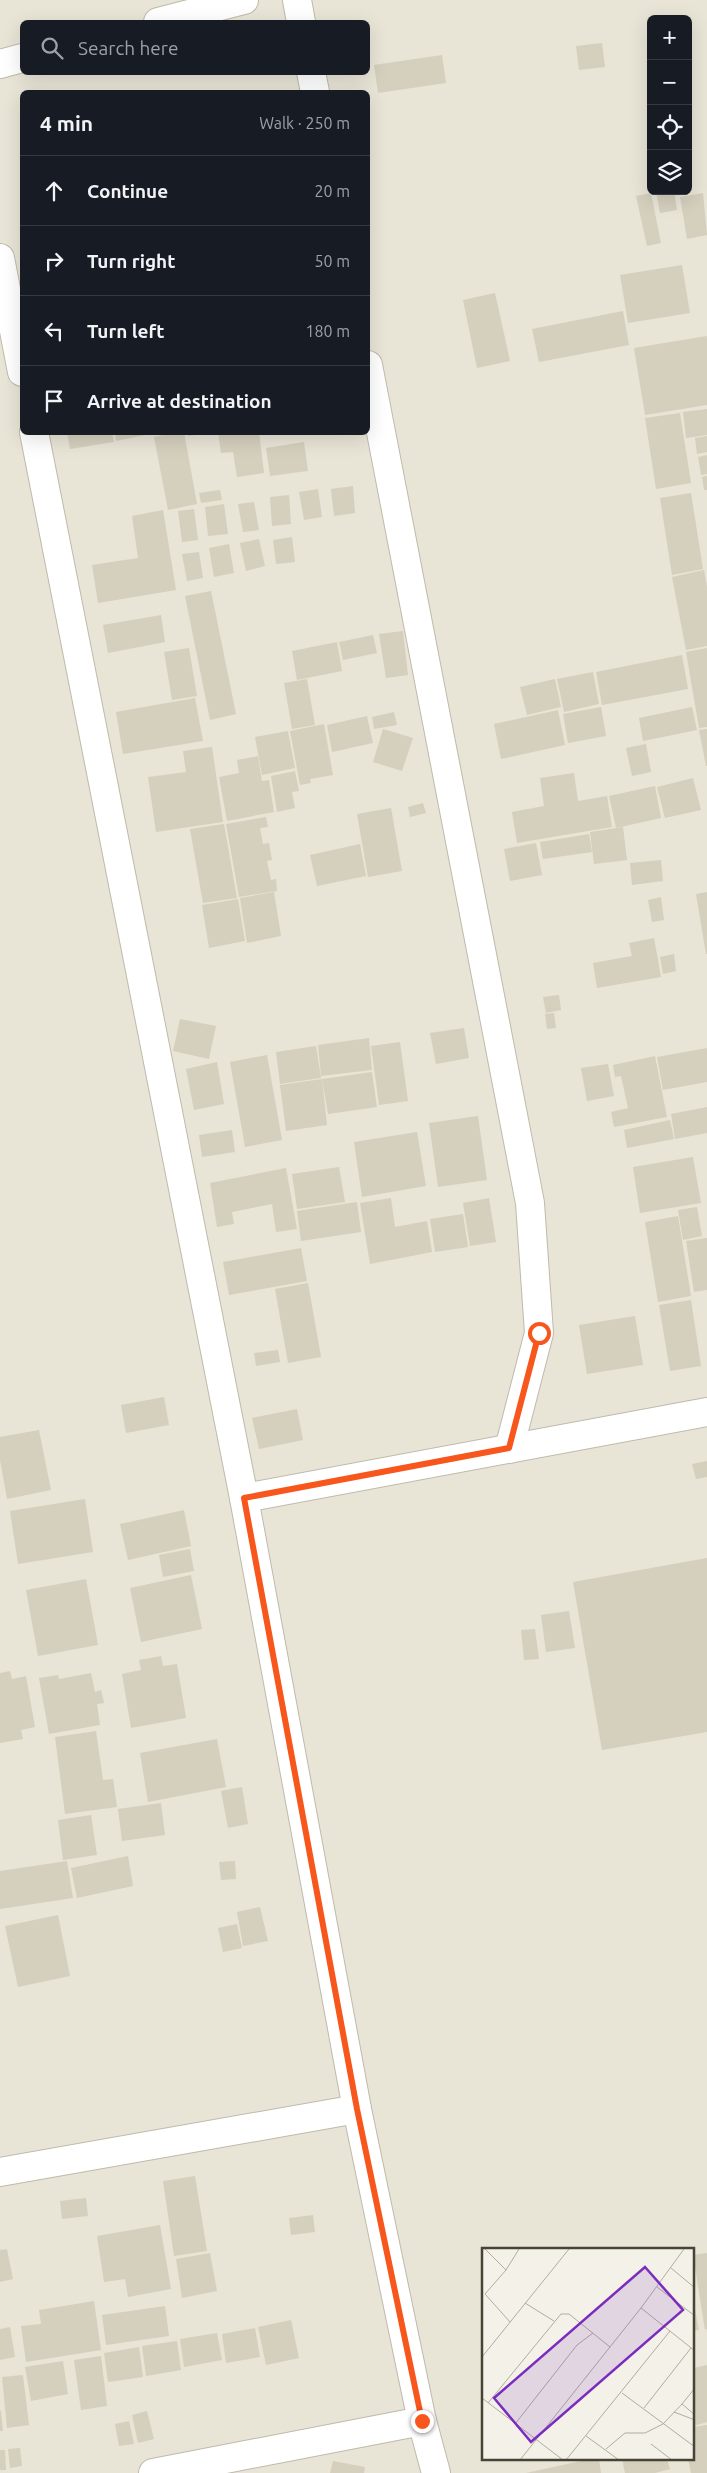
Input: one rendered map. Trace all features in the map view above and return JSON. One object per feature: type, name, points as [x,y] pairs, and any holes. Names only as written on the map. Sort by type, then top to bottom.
[{"type":"street","points":[[166,20],[244,0]]},
{"type":"street","points":[[297,0],[301,20]]},
{"type":"street","points":[[0,64],[20,59]]},
{"type":"street","points":[[312,75],[315,90]]},
{"type":"street","points":[[0,258],[20,362]]},
{"type":"street","points":[[370,375],[530,1203],[539,1333],[509,1448]]},
{"type":"street","points":[[35,435],[244,1498],[357,2109],[422,2421],[436,2473]]},
{"type":"street","points":[[244,1498],[707,1412]]},
{"type":"street","points":[[0,2172],[357,2109]]},
{"type":"street","points":[[153,2473],[422,2421]]},
{"type":"shaded area","points":[[0,0],[707,0],[707,2473],[0,2473]]},
{"type":"building","points":[[602,43],[605,67],[579,70],[576,46]]},
{"type":"building","points":[[442,55],[446,83],[378,93],[374,65]]},
{"type":"building","points":[[703,193],[707,235],[687,239],[680,197]]},
{"type":"building","points":[[651,195],[661,243],[647,246],[636,196]]},
{"type":"building","points":[[657,195],[675,195],[677,210],[660,213]]},
{"type":"building","points":[[682,265],[690,313],[628,323],[620,275]]},
{"type":"building","points":[[495,293],[510,361],[477,368],[463,300]]},
{"type":"building","points":[[623,311],[629,345],[539,362],[532,329]]},
{"type":"building","points":[[707,336],[707,405],[645,415],[634,348]]},
{"type":"building","points":[[707,409],[707,435],[686,438],[683,412]]},
{"type":"building","points":[[680,413],[691,483],[656,489],[645,418]]},
{"type":"building","points":[[68,435],[113,435],[114,442],[70,449]]},
{"type":"building","points":[[115,435],[145,435],[116,441]]},
{"type":"building","points":[[185,435],[197,504],[168,510],[154,437]]},
{"type":"building","points":[[218,435],[259,435],[264,473],[237,477],[233,452],[221,453]]},
{"type":"building","points":[[707,436],[707,452],[697,454],[695,438]]},
{"type":"building","points":[[304,442],[308,471],[270,476],[266,448]]},
{"type":"building","points":[[707,455],[707,474],[701,475],[698,457]]},
{"type":"building","points":[[707,476],[707,490],[704,490],[702,477]]},
{"type":"building","points":[[353,486],[355,513],[334,516],[331,489]]},
{"type":"building","points":[[318,489],[322,517],[304,520],[299,492]]},
{"type":"building","points":[[220,490],[222,500],[201,503],[199,493]]},
{"type":"building","points":[[691,493],[703,569],[672,575],[660,498]]},
{"type":"building","points":[[289,495],[291,524],[272,526],[270,497]]},
{"type":"building","points":[[254,502],[259,530],[243,532],[238,504]]},
{"type":"building","points":[[224,504],[228,534],[208,536],[205,507]]},
{"type":"building","points":[[194,509],[198,540],[182,542],[178,511]]},
{"type":"building","points":[[163,510],[176,590],[98,603],[92,565],[138,558],[132,516]]},
{"type":"building","points":[[292,537],[295,562],[276,564],[273,540]]},
{"type":"building","points":[[259,539],[265,566],[246,571],[240,543]]},
{"type":"building","points":[[229,544],[234,573],[214,577],[209,548]]},
{"type":"building","points":[[199,552],[203,578],[187,581],[182,554]]},
{"type":"building","points":[[704,570],[707,587],[707,646],[686,650],[672,577]]},
{"type":"building","points":[[211,591],[236,714],[210,720],[185,596]]},
{"type":"building","points":[[161,615],[165,642],[108,653],[103,625]]},
{"type":"building","points":[[403,631],[408,675],[386,678],[379,634]]},
{"type":"building","points":[[373,635],[377,653],[343,660],[339,642]]},
{"type":"building","points":[[337,642],[342,671],[297,680],[292,651]]},
{"type":"building","points":[[189,648],[197,696],[172,700],[164,652]]},
{"type":"building","points":[[707,648],[707,727],[699,728],[686,652]]},
{"type":"building","points":[[682,655],[688,689],[602,705],[596,672]]},
{"type":"building","points":[[593,672],[599,704],[564,712],[557,679]]},
{"type":"building","points":[[307,679],[315,725],[292,729],[284,683]]},
{"type":"building","points":[[555,679],[561,707],[527,715],[520,687]]},
{"type":"building","points":[[195,698],[203,741],[123,754],[116,712]]},
{"type":"building","points":[[601,707],[606,736],[568,743],[563,714]]},
{"type":"building","points":[[692,707],[697,730],[643,741],[639,718]]},
{"type":"building","points":[[558,710],[565,745],[501,759],[494,724]]},
{"type":"building","points":[[394,712],[397,725],[374,729],[372,717]]},
{"type":"building","points":[[367,716],[373,743],[332,752],[327,725]]},
{"type":"building","points":[[324,724],[333,775],[310,779],[311,783],[300,785],[290,731]]},
{"type":"building","points":[[383,729],[413,738],[402,771],[373,762]]},
{"type":"building","points":[[707,729],[707,766],[706,766],[699,730]]},
{"type":"building","points":[[288,731],[295,768],[262,775],[255,737]]},
{"type":"building","points":[[646,744],[651,772],[632,776],[626,748]]},
{"type":"building","points":[[212,747],[223,822],[156,832],[148,777],[186,772],[183,751]]},
{"type":"building","points":[[258,756],[262,781],[269,780],[274,812],[227,821],[219,777],[239,773],[237,760]]},
{"type":"building","points":[[295,771],[299,791],[292,792],[295,808],[277,812],[271,776]]},
{"type":"building","points":[[574,773],[578,801],[607,796],[612,827],[517,843],[512,812],[544,806],[540,778]]},
{"type":"building","points":[[693,778],[701,810],[665,818],[657,787]]},
{"type":"building","points":[[655,786],[661,818],[616,828],[609,796]]},
{"type":"building","points":[[423,803],[426,813],[410,817],[408,807]]},
{"type":"building","points":[[391,808],[402,871],[368,877],[357,814]]},
{"type":"building","points":[[266,817],[268,827],[260,828],[263,844],[269,843],[272,860],[267,861],[271,880],[276,879],[277,891],[239,897],[226,824]]},
{"type":"building","points":[[224,824],[237,898],[203,903],[190,829]]},
{"type":"building","points":[[623,827],[627,860],[594,864],[590,832]]},
{"type":"building","points":[[589,834],[592,852],[543,859],[540,842]]},
{"type":"building","points":[[536,843],[542,875],[510,881],[504,849]]},
{"type":"building","points":[[360,844],[366,876],[317,886],[310,855]]},
{"type":"building","points":[[661,860],[663,881],[632,885],[630,863]]},
{"type":"building","points":[[274,892],[281,936],[247,943],[240,898]]},
{"type":"building","points":[[707,892],[707,954],[706,954],[696,894]]},
{"type":"building","points":[[661,897],[664,920],[652,922],[648,900]]},
{"type":"building","points":[[238,899],[245,941],[209,948],[202,905]]},
{"type":"building","points":[[654,938],[661,977],[597,988],[593,963],[632,956],[629,943]]},
{"type":"building","points":[[674,954],[676,971],[663,974],[660,957]]},
{"type":"building","points":[[559,995],[561,1010],[546,1013],[543,997]]},
{"type":"building","points":[[554,1013],[556,1028],[547,1029],[545,1014]]},
{"type":"building","points":[[180,1019],[216,1026],[209,1059],[173,1051]]},
{"type":"building","points":[[464,1028],[469,1058],[436,1064],[430,1033]]},
{"type":"building","points":[[369,1038],[372,1070],[321,1076],[318,1045]]},
{"type":"building","points":[[400,1042],[408,1101],[379,1105],[371,1046]]},
{"type":"building","points":[[316,1046],[321,1078],[280,1084],[276,1052]]},
{"type":"building","points":[[707,1048],[707,1082],[663,1090],[657,1057]]},
{"type":"building","points":[[267,1055],[282,1140],[245,1147],[230,1062]]},
{"type":"building","points":[[655,1056],[667,1117],[614,1127],[611,1112],[628,1108],[621,1076],[615,1077],[613,1065]]},
{"type":"building","points":[[217,1062],[224,1104],[194,1110],[186,1069]]},
{"type":"building","points":[[608,1064],[614,1096],[587,1101],[581,1068]]},
{"type":"building","points":[[372,1072],[377,1107],[328,1114],[322,1079]]},
{"type":"building","points":[[322,1079],[327,1125],[286,1131],[280,1085]]},
{"type":"building","points":[[707,1107],[707,1133],[675,1139],[671,1114]]},
{"type":"building","points":[[478,1116],[487,1180],[438,1187],[429,1123]]},
{"type":"building","points":[[670,1120],[674,1139],[627,1148],[624,1130]]},
{"type":"building","points":[[232,1130],[235,1152],[202,1157],[199,1135]]},
{"type":"building","points":[[417,1132],[426,1186],[362,1197],[354,1142]]},
{"type":"building","points":[[693,1157],[701,1203],[640,1213],[633,1167]]},
{"type":"building","points":[[339,1167],[345,1202],[297,1209],[292,1174]]},
{"type":"building","points":[[286,1168],[297,1229],[276,1232],[272,1204],[232,1212],[234,1224],[217,1227],[210,1183]]},
{"type":"building","points":[[391,1198],[395,1227],[427,1221],[432,1252],[370,1264],[360,1203]]},
{"type":"building","points":[[489,1198],[496,1242],[470,1246],[463,1203]]},
{"type":"building","points":[[357,1202],[361,1232],[301,1241],[297,1211]]},
{"type":"building","points":[[697,1207],[702,1236],[683,1240],[678,1210]]},
{"type":"building","points":[[463,1214],[468,1247],[435,1252],[430,1219]]},
{"type":"building","points":[[678,1216],[691,1296],[658,1302],[645,1222]]},
{"type":"building","points":[[707,1238],[707,1290],[694,1292],[686,1241]]},
{"type":"building","points":[[301,1248],[307,1281],[229,1295],[223,1262]]},
{"type":"building","points":[[308,1283],[321,1357],[288,1363],[275,1289]]},
{"type":"building","points":[[691,1300],[701,1366],[670,1371],[659,1305]]},
{"type":"building","points":[[635,1316],[643,1365],[587,1374],[579,1325]]},
{"type":"building","points":[[278,1350],[280,1362],[256,1366],[254,1353]]},
{"type":"building","points":[[164,1397],[169,1425],[126,1433],[121,1405]]},
{"type":"building","points":[[297,1409],[303,1440],[259,1449],[252,1418]]},
{"type":"building","points":[[39,1430],[51,1490],[7,1499],[0,1460],[0,1437]]},
{"type":"building","points":[[707,1461],[707,1477],[696,1479],[692,1464]]},
{"type":"building","points":[[85,1499],[93,1552],[18,1564],[10,1511]]},
{"type":"building","points":[[184,1510],[191,1546],[128,1560],[120,1524]]},
{"type":"building","points":[[190,1549],[194,1571],[163,1577],[159,1555]]},
{"type":"building","points":[[707,1558],[707,1732],[602,1750],[573,1582]]},
{"type":"building","points":[[191,1575],[202,1629],[141,1642],[130,1588]]},
{"type":"building","points":[[86,1579],[98,1645],[38,1656],[26,1590]]},
{"type":"building","points":[[569,1611],[575,1648],[546,1652],[541,1615]]},
{"type":"building","points":[[535,1629],[539,1659],[524,1660],[521,1630]]},
{"type":"building","points":[[161,1656],[163,1666],[177,1664],[186,1718],[131,1728],[122,1674],[141,1670],[139,1660]]},
{"type":"building","points":[[10,1671],[12,1679],[26,1676],[35,1727],[21,1730],[23,1739],[0,1743],[0,1673]]},
{"type":"building","points":[[91,1673],[95,1692],[101,1690],[104,1703],[97,1704],[100,1725],[49,1734],[39,1678],[58,1675],[59,1679]]},
{"type":"building","points":[[96,1731],[103,1780],[113,1779],[117,1807],[65,1814],[55,1737]]},
{"type":"building","points":[[217,1739],[226,1787],[148,1802],[140,1753]]},
{"type":"building","points":[[242,1787],[248,1824],[228,1828],[221,1791]]},
{"type":"building","points":[[161,1803],[165,1835],[122,1841],[118,1809]]},
{"type":"building","points":[[91,1815],[97,1855],[63,1860],[58,1820]]},
{"type":"building","points":[[128,1856],[133,1886],[77,1898],[71,1868]]},
{"type":"building","points":[[67,1861],[73,1898],[0,1909],[0,1871]]},
{"type":"building","points":[[235,1861],[236,1879],[221,1880],[219,1862]]},
{"type":"building","points":[[260,1907],[268,1941],[243,1946],[237,1912]]},
{"type":"building","points":[[58,1915],[70,1976],[18,1987],[5,1926]]},
{"type":"building","points":[[237,1924],[242,1948],[223,1952],[218,1928]]},
{"type":"building","points":[[195,2176],[207,2251],[174,2256],[163,2181]]},
{"type":"building","points":[[86,2198],[88,2216],[62,2219],[60,2201]]},
{"type":"building","points":[[313,2215],[315,2232],[291,2235],[289,2218]]},
{"type":"building","points":[[160,2225],[171,2289],[128,2297],[125,2279],[104,2282],[97,2236]]},
{"type":"building","points":[[7,2249],[13,2279],[0,2282],[0,2250]]},
{"type":"building","points":[[210,2253],[217,2291],[182,2298],[176,2259]]},
{"type":"building","points":[[707,2253],[707,2329],[705,2330],[694,2261],[694,2255]]},
{"type":"building","points":[[94,2301],[101,2350],[26,2362],[21,2326],[41,2324],[39,2310]]},
{"type":"building","points":[[694,2304],[699,2330],[694,2331]]},
{"type":"building","points":[[165,2306],[169,2336],[106,2345],[102,2315]]},
{"type":"building","points":[[291,2320],[299,2358],[266,2365],[258,2327]]},
{"type":"building","points":[[10,2327],[15,2357],[0,2360],[0,2329]]},
{"type":"building","points":[[255,2328],[260,2357],[226,2363],[222,2334]]},
{"type":"building","points":[[217,2333],[222,2360],[184,2367],[180,2339]]},
{"type":"building","points":[[177,2341],[181,2370],[146,2376],[142,2346]]},
{"type":"building","points":[[139,2347],[143,2377],[108,2382],[104,2353]]},
{"type":"building","points":[[101,2356],[107,2406],[81,2410],[74,2360]]},
{"type":"building","points":[[63,2361],[68,2394],[31,2401],[25,2367]]},
{"type":"building","points":[[707,2365],[707,2422],[694,2426],[694,2368]]},
{"type":"building","points":[[23,2375],[29,2425],[7,2428],[2,2377]]},
{"type":"building","points":[[1,2411],[3,2431],[0,2431]]},
{"type":"building","points":[[147,2411],[154,2439],[138,2443],[132,2415]]},
{"type":"building","points":[[129,2421],[134,2444],[119,2446],[115,2424]]},
{"type":"building","points":[[707,2425],[707,2473],[691,2473],[688,2460],[694,2460],[694,2427]]},
{"type":"building","points":[[20,2448],[22,2466],[10,2468],[8,2449]]},
{"type":"building","points":[[0,2450],[5,2450],[6,2470],[0,2470]]},
{"type":"building","points":[[585,2460],[599,2460],[601,2473],[526,2473]]},
{"type":"building","points":[[622,2460],[667,2460],[670,2469],[655,2473],[625,2473]]},
{"type":"building","points":[[333,2461],[365,2467],[364,2473],[330,2473]]},
{"type":"route","points":[[422,2421],[357,2109],[244,1498],[509,1448],[539,1333]]}]
